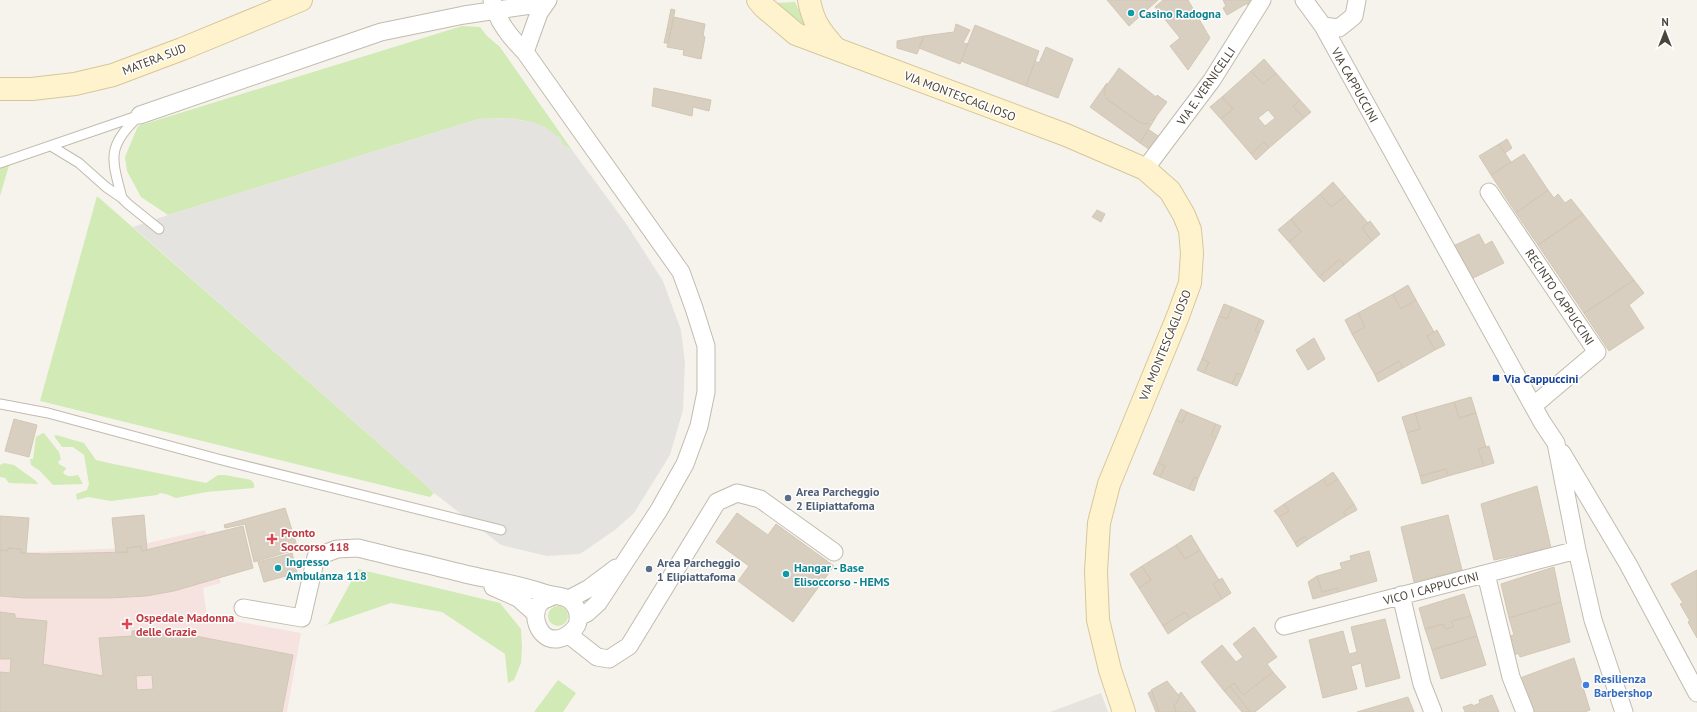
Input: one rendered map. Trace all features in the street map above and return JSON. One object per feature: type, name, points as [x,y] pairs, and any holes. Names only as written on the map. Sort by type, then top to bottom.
[{"type":"main road","name":"MATERA SUD","points":[[0,89],[75,84],[113,75],[182,49],[301,0]]},
{"type":"main road","name":"VIA MONTESCAGLIOSO","points":[[758,0],[764,8],[796,34],[1066,136],[1146,169],[1170,191],[1184,215],[1190,230],[1192,253],[1190,283],[1110,484],[1099,523],[1096,571],[1098,620],[1110,670],[1124,712]]},
{"type":"main road","name":"VIA MONTESCAGLIOSO","points":[[809,0],[811,14],[819,30],[837,50]]},
{"type":"street","name":"VIA E. VERNICELLI","points":[[1146,169],[1212,80],[1262,0]]},
{"type":"street","name":"VIA CAPPUCCINI","points":[[1304,0],[1323,26],[1533,406],[1628,564],[1697,693]]},
{"type":"street","points":[[1323,26],[1339,28],[1354,16],[1357,0]]},
{"type":"street","points":[[140,115],[381,32],[493,5],[546,1],[535,24],[525,52]]},
{"type":"street","points":[[493,5],[510,37],[525,52],[680,272],[694,308],[706,346],[706,392],[699,426],[685,464],[659,510],[598,604],[575,626],[557,639],[546,636],[539,630],[536,622],[536,614],[542,602],[561,598],[588,589],[624,562]]},
{"type":"street","name":"RECINTO CAPPUCCINI","points":[[1489,192],[1597,352],[1533,406]]},
{"type":"street","name":"VIA CAPPUCCINI","points":[[1556,443],[1577,550],[1593,620],[1624,712]]},
{"type":"street","points":[[244,608],[302,618],[316,558],[337,549],[358,548],[466,574],[525,586],[561,598],[577,609],[575,626],[597,657],[609,659],[629,646],[717,502],[737,492],[760,499],[834,552]]},
{"type":"street","name":"VICO I CAPPUCCINI","points":[[1284,626],[1577,550]]},
{"type":"street","points":[[466,574],[518,598],[536,614]]},
{"type":"street","points":[[1486,574],[1511,678],[1525,712]]},
{"type":"street","points":[[1402,595],[1422,684],[1432,712]]},
{"type":"lane","points":[[0,163],[140,115]]},
{"type":"lane","points":[[122,198],[115,171],[113,155],[117,141],[126,128],[140,115]]},
{"type":"lane","points":[[51,146],[79,163],[106,187],[160,229]]},
{"type":"lane","points":[[0,404],[55,415],[218,459],[501,530]]},
{"type":"shaded area","points":[[511,118],[535,123],[545,127],[560,138],[563,145],[572,150],[625,222],[663,281],[681,330],[685,362],[683,410],[670,455],[634,513],[615,530],[580,554],[547,556],[501,545],[434,493],[133,227],[479,119]]},
{"type":"shaded area","name":"Ospedale Madonna delle Grazie","points":[[205,530],[221,583],[203,588],[207,616],[301,633],[287,712],[0,712],[0,552],[13,553],[126,548]]},
{"type":"shaded area","points":[[1101,693],[1108,712],[1050,712]]},
{"type":"green space","points":[[795,2],[805,23],[805,29],[775,3]]},
{"type":"green space","points":[[462,26],[480,27],[487,36],[500,47],[572,150],[563,145],[560,138],[535,123],[511,118],[479,119],[168,215],[141,197],[127,171],[125,157],[138,126]]},
{"type":"green space","points":[[10,162],[0,196],[0,165]]},
{"type":"green space","points":[[97,196],[434,493],[430,497],[40,401]]},
{"type":"green space","points":[[43,433],[59,452],[61,460],[58,461],[59,464],[66,468],[63,472],[64,474],[69,476],[78,475],[83,484],[53,485],[40,471],[31,465],[30,459],[33,459],[36,437]]},
{"type":"green space","points":[[56,435],[84,443],[96,460],[206,483],[218,475],[225,475],[251,480],[254,484],[254,488],[206,492],[176,498],[160,493],[157,495],[111,501],[88,497],[77,500],[76,494],[87,490],[89,484],[84,455],[73,447],[62,447],[54,436]]},
{"type":"green space","points":[[4,463],[14,465],[38,484],[9,483],[5,478],[0,477],[0,465]]},
{"type":"green space","points":[[358,569],[500,603],[521,629],[521,663],[514,680],[508,683],[505,654],[442,612],[391,603],[315,629],[328,624]]},
{"type":"green space","points":[[558,606],[565,609],[568,616],[565,623],[558,626],[551,623],[548,616],[551,609]]},
{"type":"green space","points":[[558,680],[576,693],[563,712],[534,712]]},
{"type":"building","name":"Casino Radogna","points":[[1107,0],[1158,0],[1129,26]]},
{"type":"building","points":[[1163,0],[1188,0],[1210,38],[1188,70],[1170,46],[1180,38],[1155,7]]},
{"type":"building","points":[[1223,0],[1254,0],[1251,5],[1246,4],[1227,15],[1223,8],[1226,6]]},
{"type":"building","points":[[671,9],[675,10],[671,29],[667,29]]},
{"type":"building","points":[[674,17],[705,24],[703,36],[705,37],[701,59],[683,55],[684,50],[667,47]]},
{"type":"building","points":[[956,24],[970,30],[963,43],[968,44],[960,64],[919,48],[924,36],[954,32]]},
{"type":"building","points":[[975,25],[1039,51],[1026,86],[961,61]]},
{"type":"building","points":[[667,29],[671,29],[668,43],[664,43]]},
{"type":"building","points":[[924,36],[917,54],[897,48],[897,41]]},
{"type":"building","points":[[1046,47],[1073,59],[1058,98],[1026,86],[1035,61],[1039,63]]},
{"type":"building","points":[[1264,59],[1276,73],[1263,84],[1251,71]]},
{"type":"building","points":[[1119,68],[1156,97],[1157,95],[1167,102],[1151,123],[1143,124],[1139,122],[1105,97],[1105,88]]},
{"type":"building","points":[[1251,71],[1263,84],[1276,73],[1300,100],[1293,106],[1304,118],[1269,148],[1264,142],[1251,154],[1221,119],[1233,109],[1222,97]],"holes":[[[1268,110],[1275,118],[1265,126],[1258,118]]]},
{"type":"building","points":[[1107,83],[1104,92],[1108,100],[1139,122],[1147,124],[1156,117],[1140,143],[1090,107]]},
{"type":"building","points":[[654,88],[711,100],[709,111],[693,107],[692,116],[652,106]]},
{"type":"building","points":[[1222,97],[1233,109],[1221,119],[1210,107]]},
{"type":"building","points":[[1300,100],[1311,112],[1304,118],[1293,106]]},
{"type":"building","points":[[1148,129],[1161,138],[1150,150],[1140,143]]},
{"type":"building","points":[[1507,139],[1512,148],[1505,153],[1499,144]]},
{"type":"building","points":[[1264,142],[1269,148],[1256,160],[1251,154]]},
{"type":"building","points":[[1499,144],[1511,162],[1491,175],[1479,156]]},
{"type":"building","points":[[1524,154],[1548,190],[1516,213],[1491,175]]},
{"type":"building","points":[[1333,182],[1345,196],[1331,207],[1320,194]]},
{"type":"building","points":[[1548,190],[1554,198],[1558,194],[1565,203],[1571,199],[1583,214],[1538,245],[1516,213]]},
{"type":"building","points":[[1320,194],[1331,207],[1345,196],[1368,223],[1362,228],[1372,241],[1344,265],[1340,259],[1319,277],[1289,242],[1301,232],[1291,219]]},
{"type":"building","points":[[1097,210],[1105,214],[1101,222],[1092,217]]},
{"type":"building","points":[[1583,214],[1634,280],[1584,313],[1538,245]]},
{"type":"building","points":[[1291,219],[1301,232],[1289,242],[1278,230]]},
{"type":"building","points":[[1370,221],[1380,234],[1372,241],[1362,228]]},
{"type":"building","points":[[1479,234],[1485,245],[1492,241],[1504,263],[1469,280],[1451,247]]},
{"type":"building","points":[[1340,259],[1344,265],[1324,282],[1319,277]]},
{"type":"building","points":[[1634,280],[1644,293],[1629,305],[1644,328],[1609,351],[1584,313]]},
{"type":"building","points":[[1408,285],[1416,300],[1401,309],[1393,294]]},
{"type":"building","points":[[1393,294],[1401,309],[1416,300],[1434,332],[1427,336],[1435,350],[1403,368],[1399,361],[1375,375],[1352,334],[1365,327],[1358,313]]},
{"type":"building","points":[[1224,304],[1232,307],[1227,319],[1219,316]]},
{"type":"building","points":[[1232,307],[1260,319],[1255,331],[1259,333],[1242,375],[1237,373],[1232,384],[1204,373],[1209,362],[1202,359],[1219,316],[1227,319]]},
{"type":"building","points":[[1358,313],[1365,327],[1352,334],[1345,320]]},
{"type":"building","points":[[1260,319],[1264,321],[1259,333],[1255,331]]},
{"type":"building","points":[[1437,330],[1445,345],[1435,350],[1427,336]]},
{"type":"building","points":[[1314,338],[1325,359],[1308,370],[1296,350]]},
{"type":"building","points":[[1202,359],[1209,362],[1204,373],[1197,370]]},
{"type":"building","points":[[1399,361],[1403,368],[1378,382],[1375,375]]},
{"type":"building","points":[[1237,373],[1242,375],[1237,386],[1232,384]]},
{"type":"building","points":[[1471,397],[1476,413],[1459,418],[1454,402]]},
{"type":"building","points":[[1454,402],[1459,418],[1476,413],[1486,447],[1478,449],[1484,466],[1448,476],[1446,469],[1420,476],[1407,433],[1420,429],[1415,413]]},
{"type":"building","points":[[1181,409],[1187,412],[1182,423],[1176,420]]},
{"type":"building","points":[[1187,412],[1216,424],[1211,435],[1216,438],[1198,479],[1194,477],[1189,489],[1160,477],[1165,466],[1158,463],[1176,420],[1182,423]]},
{"type":"building","points":[[1415,413],[1420,429],[1407,433],[1402,417]]},
{"type":"building","points":[[14,419],[37,425],[29,457],[5,451]]},
{"type":"building","points":[[1216,424],[1221,426],[1216,438],[1211,435]]},
{"type":"building","points":[[1489,446],[1494,463],[1484,466],[1478,449]]},
{"type":"building","points":[[1158,463],[1165,466],[1160,477],[1153,474]]},
{"type":"building","points":[[1446,469],[1448,476],[1422,484],[1420,476]]},
{"type":"building","points":[[1333,472],[1338,479],[1327,486],[1323,479]]},
{"type":"building","points":[[1194,477],[1198,479],[1194,491],[1189,489]]},
{"type":"building","points":[[1323,479],[1327,486],[1338,479],[1354,504],[1343,512],[1346,516],[1307,540],[1305,536],[1295,543],[1279,517],[1289,511],[1284,504]]},
{"type":"building","points":[[1537,486],[1551,548],[1494,560],[1481,504]]},
{"type":"building","points":[[1284,504],[1289,511],[1279,517],[1274,511]]},
{"type":"building","points":[[1354,504],[1357,510],[1346,516],[1343,512]]},
{"type":"building","name":"Pronto Soccorso 118","points":[[285,508],[298,549],[254,562],[245,524],[225,528],[224,525]]},
{"type":"building","name":"Hangar - Base Elisoccorso - HEMS","points":[[737,513],[768,535],[776,524],[834,566],[793,622],[738,581],[749,566],[716,542]]},
{"type":"building","points":[[144,515],[147,550],[142,551],[141,546],[127,548],[128,552],[116,553],[112,518]]},
{"type":"building","points":[[1448,515],[1462,570],[1414,582],[1401,527]]},
{"type":"building","points":[[0,516],[29,518],[26,553],[21,553],[21,549],[8,548],[8,551],[0,550]]},
{"type":"building","points":[[243,526],[253,568],[174,591],[146,596],[109,598],[24,598],[0,596],[0,550],[8,551],[8,548],[21,549],[21,553],[44,554],[128,552],[127,548],[141,546],[142,551]]},
{"type":"building","points":[[1191,535],[1200,550],[1185,559],[1176,545]]},
{"type":"building","points":[[1305,536],[1307,540],[1297,547],[1295,543]]},
{"type":"building","points":[[1176,545],[1185,559],[1200,550],[1219,580],[1213,584],[1222,599],[1190,619],[1185,612],[1163,626],[1139,588],[1151,580],[1142,566]]},
{"type":"building","points":[[1369,551],[1377,581],[1338,592],[1337,588],[1322,592],[1317,576],[1342,569],[1340,563],[1351,560],[1350,556]]},
{"type":"building","name":"Ingresso Ambulanza 118","points":[[292,553],[297,573],[264,582],[258,562]]},
{"type":"building","points":[[1142,566],[1151,580],[1139,588],[1130,574]]},
{"type":"building","points":[[1554,567],[1561,602],[1509,618],[1501,584]]},
{"type":"building","points":[[1697,570],[1697,638],[1688,622],[1690,621],[1680,604],[1683,603],[1671,584]]},
{"type":"building","points":[[1317,576],[1322,592],[1337,588],[1338,592],[1313,599],[1308,582]]},
{"type":"building","points":[[1222,578],[1231,593],[1222,599],[1213,584]]},
{"type":"building","points":[[1464,594],[1471,616],[1452,621],[1453,627],[1445,629],[1443,624],[1425,629],[1419,608]]},
{"type":"building","points":[[1561,602],[1570,642],[1520,657],[1518,653],[1515,655],[1510,636],[1514,635],[1509,618]]},
{"type":"building","points":[[0,612],[15,614],[15,618],[47,621],[43,664],[103,676],[99,638],[132,636],[132,631],[147,630],[148,635],[175,632],[293,655],[282,712],[0,712],[0,672],[10,673],[11,659],[0,659]],"holes":[[[152,675],[153,689],[137,690],[136,676]]]},
{"type":"building","points":[[1185,612],[1190,619],[1168,634],[1163,626]]},
{"type":"building","points":[[1471,616],[1477,636],[1432,650],[1425,629],[1443,624],[1445,629],[1453,627],[1452,621]]},
{"type":"building","points":[[1385,619],[1400,678],[1366,687],[1361,663],[1351,666],[1357,689],[1323,698],[1309,640],[1343,631],[1349,654],[1357,652],[1351,627]]},
{"type":"building","points":[[1254,627],[1277,657],[1267,664],[1273,672],[1243,695],[1234,683],[1224,691],[1201,662],[1222,645],[1236,662],[1243,657],[1233,644]]},
{"type":"building","points":[[1477,636],[1486,665],[1441,679],[1432,650]]},
{"type":"building","points":[[1574,658],[1590,710],[1585,712],[1534,712],[1520,678]]},
{"type":"building","points":[[1273,672],[1286,687],[1255,712],[1250,712],[1230,686],[1234,683],[1243,695]]},
{"type":"building","points":[[1167,681],[1180,697],[1174,706],[1176,712],[1159,712],[1151,690]]},
{"type":"building","points":[[1230,686],[1250,712],[1242,712],[1224,691]]},
{"type":"building","points":[[1152,691],[1159,712],[1156,712],[1148,693]]},
{"type":"building","points":[[1181,692],[1196,712],[1176,712],[1174,706],[1180,697],[1178,695]]},
{"type":"building","points":[[1492,695],[1499,712],[1465,712],[1463,707],[1472,704],[1473,706],[1480,703],[1479,700]]},
{"type":"building","points":[[1408,697],[1414,712],[1357,712]]},
{"type":"place","name":"Casino Radogna","points":[[1131,13]]},
{"type":"place","name":"Via Cappuccini","points":[[1496,378]]},
{"type":"place","name":"Area Parcheggio 2 Elipiattafoma","points":[[788,498]]},
{"type":"place","name":"Pronto Soccorso 118","points":[[272,539]]},
{"type":"place","name":"Ingresso Ambulanza 118","points":[[278,568]]},
{"type":"place","name":"Area Parcheggio 1 Elipiattafoma","points":[[649,569]]},
{"type":"place","name":"Hangar - Base Elisoccorso - HEMS","points":[[786,574]]},
{"type":"place","name":"Ospedale Madonna delle Grazie","points":[[127,624]]},
{"type":"place","name":"Resilienza Barbershop","points":[[1586,685]]}]
